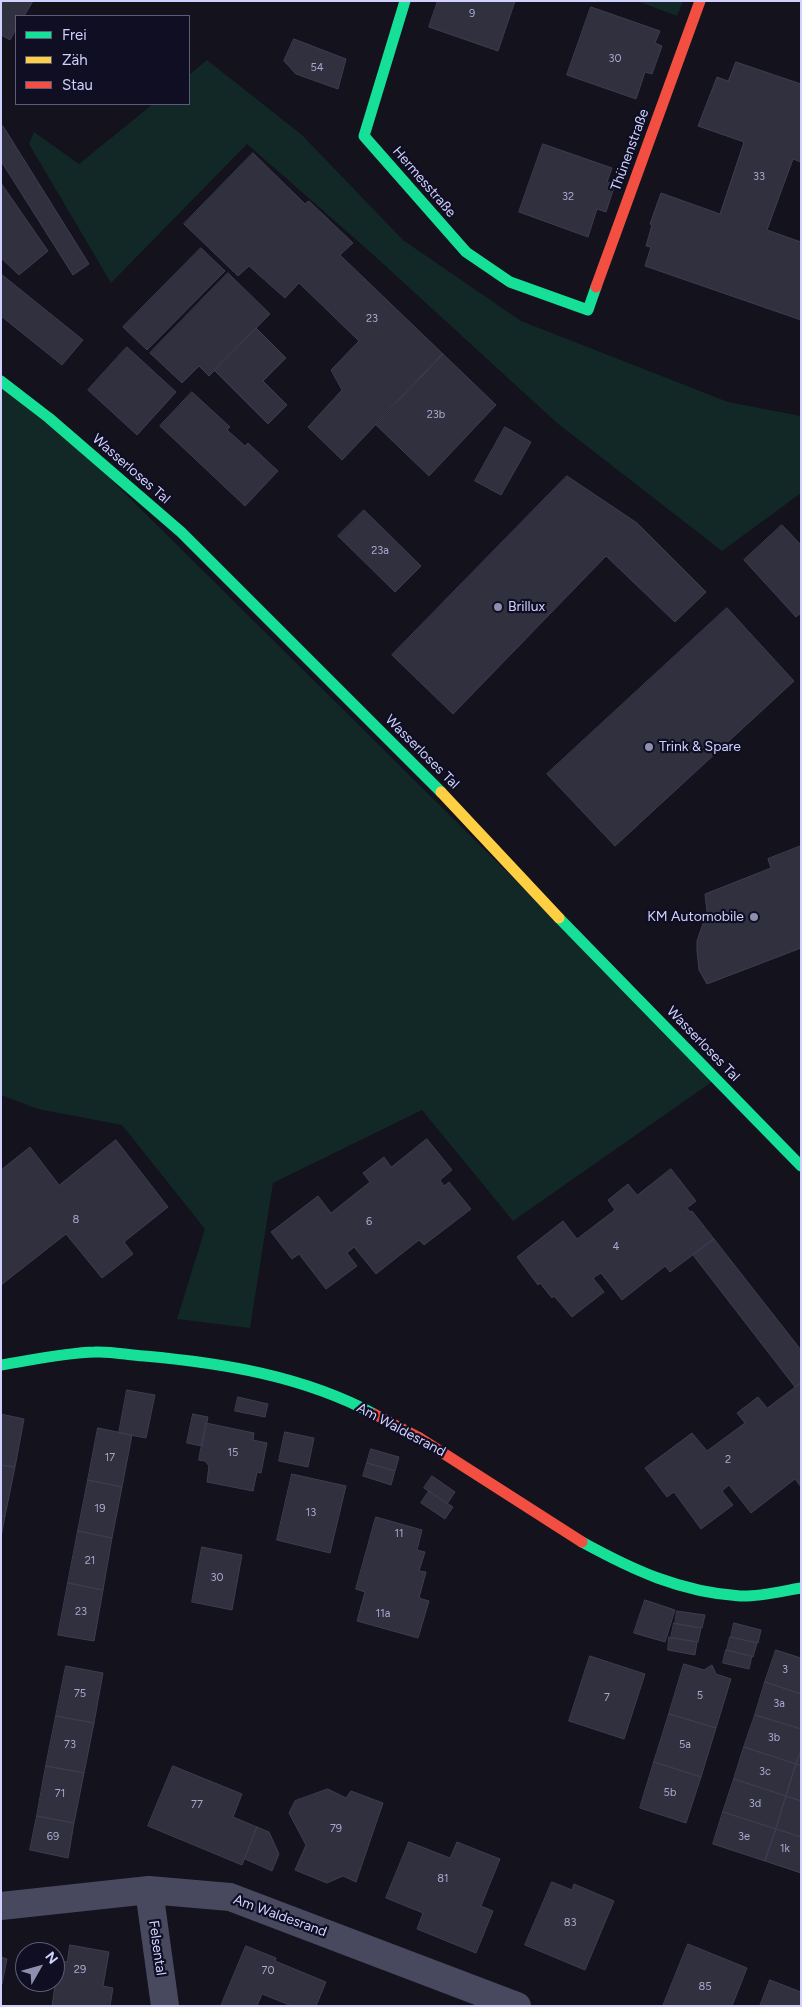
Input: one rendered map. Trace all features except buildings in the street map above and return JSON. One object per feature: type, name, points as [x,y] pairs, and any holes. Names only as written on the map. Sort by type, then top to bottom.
[{"type":"street","name":"Hermesstraße","points":[[405,1],[364,136],[466,252],[510,282],[588,310]]},
{"type":"street","name":"Thünenstraße","points":[[588,310],[700,1]]},
{"type":"street","name":"Wasserloses Tal","points":[[1,381],[49,418],[181,532],[440,791],[604,964],[801,1166]]},
{"type":"street","name":"Am Waldesrand","points":[[1,1365],[97,1352],[187,1359],[254,1371],[320,1392],[368,1411],[428,1441],[556,1528],[613,1559],[669,1585],[708,1594],[744,1596],[778,1594],[801,1588]]},
{"type":"street","name":"Am Waldesrand","points":[[1,1906],[149,1890],[230,1897],[517,2006]]},
{"type":"street","name":"Felsental","points":[[149,1890],[165,2006]]},
{"type":"green space","points":[[637,1],[683,1],[677,16]]},
{"type":"green space","points":[[207,60],[302,135],[403,240],[521,321],[728,402],[801,416],[801,493],[722,551],[557,423],[368,250],[247,144],[111,283],[29,144],[34,132],[79,164],[152,105],[190,105],[190,74]]},
{"type":"green space","points":[[1,381],[49,418],[716,1079],[513,1221],[422,1110],[273,1183],[250,1328],[177,1319],[205,1229],[122,1125],[38,1109],[1,1095]]},
{"type":"traffic: fast","points":[[405,1],[364,136],[466,252],[510,282],[588,310],[596,287]]},
{"type":"traffic: fast","points":[[1,381],[49,418],[181,532],[441,792]]},
{"type":"traffic: fast","points":[[559,918],[801,1166]]},
{"type":"traffic: fast","points":[[1,1365],[59,1355],[101,1352],[174,1359],[262,1373],[319,1390],[374,1414]]},
{"type":"traffic: fast","points":[[582,1542],[620,1562],[658,1578],[697,1590],[747,1596],[801,1588]]},
{"type":"traffic: slow","points":[[441,792],[559,918]]},
{"type":"traffic: jam","points":[[596,287],[700,1]]},
{"type":"traffic: jam","points":[[374,1414],[418,1437],[582,1542]]},
{"type":"place","name":"Brillux","points":[[498,607]]},
{"type":"place","name":"Trink & Spare","points":[[649,747]]},
{"type":"place","name":"KM Automobile","points":[[754,917]]}]
